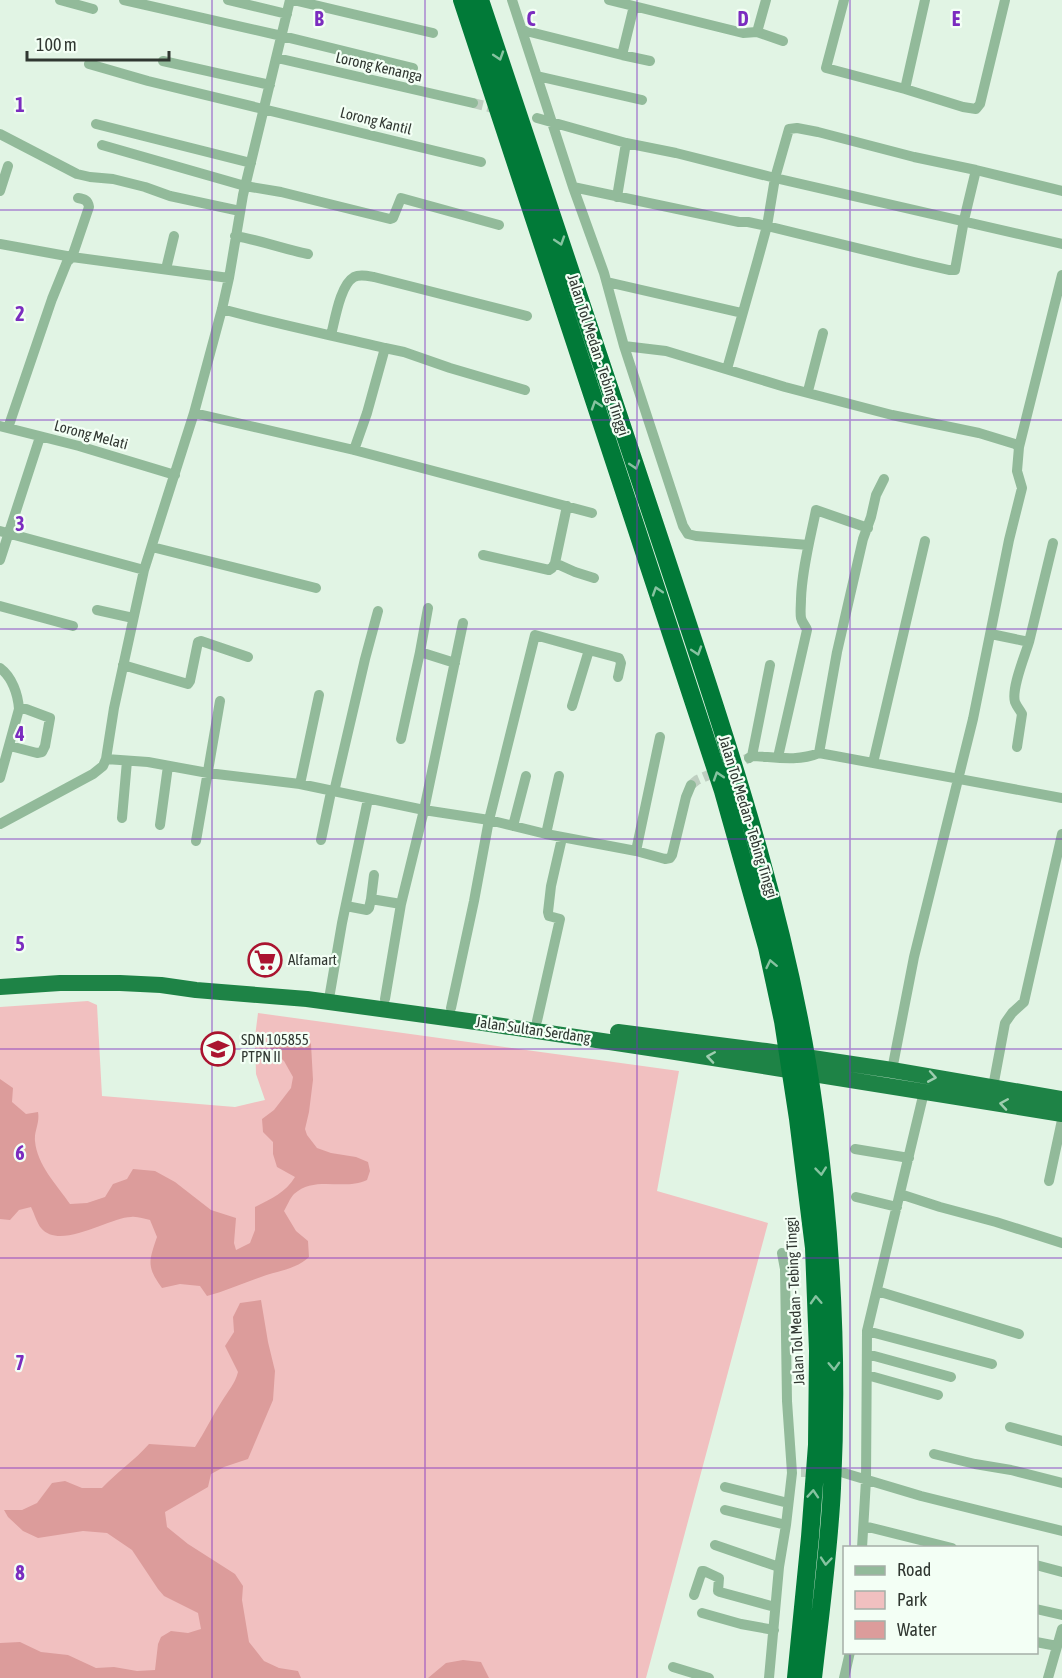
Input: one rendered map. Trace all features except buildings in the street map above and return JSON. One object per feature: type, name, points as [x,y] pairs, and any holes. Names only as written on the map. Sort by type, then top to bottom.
[{"type":"highway","name":"Jalan Tol Medan - Tebing Tinggi","points":[[462,0],[723,791],[767,948],[791,1023]]},
{"type":"highway","name":"Jalan Tol Medan - Tebing Tinggi","points":[[480,0],[731,753],[781,934],[791,1023],[831,1258],[834,1375],[832,1490],[813,1678]]},
{"type":"highway","name":"Jalan Sultan Serdang","points":[[0,979],[75,974],[123,975],[385,999],[537,1021],[924,1092],[1062,1114]]},
{"type":"highway","name":"Jalan Sultan Serdang","points":[[0,987],[88,983],[161,985],[307,999],[670,1045],[766,1051],[1062,1099]]},
{"type":"highway","name":"Jalan Tol Medan - Tebing Tinggi","points":[[796,1678],[817,1445],[818,1351],[807,1116]]},
{"type":"street","points":[[60,0],[93,9]]},
{"type":"street","points":[[124,0],[413,68]]},
{"type":"street","points":[[228,0],[287,14]]},
{"type":"street","points":[[0,824],[93,774],[103,766],[106,759],[114,708],[144,570],[194,413],[222,309],[245,186],[291,0],[433,33]]},
{"type":"street","points":[[512,0],[550,121],[607,282],[624,346],[683,526],[688,534],[696,536],[808,544]]},
{"type":"street","points":[[609,0],[743,33],[757,33],[783,41]]},
{"type":"street","points":[[757,33],[766,0]]},
{"type":"street","points":[[844,0],[826,68],[976,109],[980,104],[1005,0]]},
{"type":"street","points":[[905,89],[925,0]]},
{"type":"street","points":[[622,55],[634,6]]},
{"type":"street","points":[[522,30],[650,62]]},
{"type":"street","name":"Lorong Kenanga","points":[[278,58],[473,104]]},
{"type":"street","points":[[164,61],[270,85]]},
{"type":"street","name":"Lorong Kantil","points":[[89,64],[148,81],[481,162]]},
{"type":"street","points":[[537,76],[642,100]]},
{"type":"street","points":[[537,118],[626,143],[1062,244]]},
{"type":"street","points":[[96,124],[251,163]]},
{"type":"street","points":[[727,369],[767,226],[775,178],[789,129],[797,128],[1062,191]]},
{"type":"street","points":[[0,134],[78,174],[113,179],[170,196],[240,211]]},
{"type":"street","points":[[617,197],[626,143]]},
{"type":"street","points":[[102,145],[245,186],[281,192],[390,219],[393,218],[401,198],[499,225]]},
{"type":"street","points":[[0,191],[8,166]]},
{"type":"street","points":[[573,187],[767,226],[955,270],[976,170]]},
{"type":"street","points":[[4,427],[52,299],[67,262],[72,257],[89,207],[85,200],[78,198]]},
{"type":"street","points":[[166,269],[174,236]]},
{"type":"street","points":[[235,236],[308,254]]},
{"type":"street","points":[[0,244],[72,257],[229,278]]},
{"type":"street","points":[[331,335],[345,287],[352,278],[359,275],[527,316]]},
{"type":"street","points":[[892,1070],[914,957],[973,719],[1022,485],[1017,471],[1019,447],[1062,275]]},
{"type":"street","points":[[607,282],[742,313]]},
{"type":"street","points":[[222,309],[288,327],[404,352],[525,390]]},
{"type":"street","points":[[808,392],[823,333]]},
{"type":"street","points":[[624,346],[666,351],[785,387],[892,415],[979,433],[1019,447]]},
{"type":"street","points":[[354,450],[385,348]]},
{"type":"street","points":[[194,413],[354,450],[592,513]]},
{"type":"street","name":"Lorong Melati","points":[[4,427],[79,446],[175,475]]},
{"type":"street","points":[[0,560],[4,532],[40,437]]},
{"type":"street","points":[[819,753],[837,652],[863,542],[876,495],[884,479]]},
{"type":"street","points":[[483,555],[549,570],[555,563],[567,506]]},
{"type":"street","points":[[778,757],[807,630],[800,614],[803,572],[816,510],[868,528]]},
{"type":"street","points":[[4,532],[144,570]]},
{"type":"street","points":[[873,763],[925,541]]},
{"type":"street","points":[[1017,747],[1022,714],[1015,703],[1014,694],[1053,543]]},
{"type":"street","points":[[152,547],[316,588]]},
{"type":"street","points":[[555,563],[594,578]]},
{"type":"street","points":[[0,606],[73,626]]},
{"type":"street","points":[[401,739],[428,608]]},
{"type":"street","points":[[97,610],[133,618]]},
{"type":"street","points":[[321,840],[378,611]]},
{"type":"street","points":[[385,999],[401,904],[424,810],[463,623]]},
{"type":"street","points":[[991,634],[1029,642]]},
{"type":"street","points":[[451,1008],[489,820],[535,635],[619,658],[621,663],[618,677]]},
{"type":"street","points":[[123,665],[188,684],[198,642],[201,640],[248,657]]},
{"type":"street","points":[[572,706],[589,650]]},
{"type":"street","points":[[420,652],[455,663]]},
{"type":"street","points":[[770,665],[750,757],[798,760],[819,753],[1062,798]]},
{"type":"street","points":[[0,668],[12,683],[19,709],[0,778]]},
{"type":"street","points":[[300,784],[319,695]]},
{"type":"street","points":[[196,841],[220,701]]},
{"type":"street","points":[[10,746],[37,753],[42,752],[45,746],[50,718],[26,709],[19,709]]},
{"type":"street","points":[[636,851],[660,737]]},
{"type":"street","points":[[106,759],[148,762],[208,773],[300,784],[424,810],[489,820],[665,859],[672,855],[686,797],[692,785]]},
{"type":"street","points":[[122,818],[126,761]]},
{"type":"street","points":[[160,825],[168,766]]},
{"type":"street","points":[[513,826],[526,776]]},
{"type":"street","points":[[546,834],[559,776]]},
{"type":"street","points":[[330,993],[368,799]]},
{"type":"street","points":[[993,1087],[1005,1023],[1024,1002],[1062,834]]},
{"type":"street","points":[[537,1021],[560,919],[549,916],[548,912],[551,886],[562,838]]},
{"type":"street","points":[[346,906],[367,910],[369,908],[374,875]]},
{"type":"street","points":[[371,899],[401,904]]},
{"type":"street","points":[[862,1546],[866,1480],[867,1331],[924,1092]]},
{"type":"street","points":[[1048,1181],[1062,1120]]},
{"type":"street","points":[[855,1149],[909,1158]]},
{"type":"street","points":[[900,1194],[1062,1243]]},
{"type":"street","points":[[856,1197],[897,1207]]},
{"type":"street","points":[[769,1678],[779,1567],[788,1503],[797,1472],[786,1401],[787,1366],[782,1253]]},
{"type":"street","points":[[877,1291],[1019,1334]]},
{"type":"street","points":[[867,1331],[992,1364]]},
{"type":"street","points":[[867,1354],[951,1377]]},
{"type":"street","points":[[867,1375],[938,1395]]},
{"type":"street","points":[[1010,1427],[1062,1442]]},
{"type":"street","points":[[934,1454],[1062,1483]]},
{"type":"street","points":[[844,1473],[942,1502],[1062,1531]]},
{"type":"street","points":[[725,1487],[788,1503]]},
{"type":"street","points":[[725,1510],[786,1526]]},
{"type":"street","points":[[864,1526],[944,1546]]},
{"type":"street","points":[[715,1545],[779,1567]]},
{"type":"street","points":[[1038,1566],[1062,1572]]},
{"type":"street","points":[[694,1595],[704,1571],[719,1578],[718,1591],[720,1593],[775,1607]]},
{"type":"street","points":[[1038,1609],[1062,1615]]},
{"type":"street","points":[[702,1613],[774,1630]]},
{"type":"street","points":[[1048,1678],[1062,1629]]},
{"type":"street","points":[[1038,1642],[1057,1646]]},
{"type":"street","points":[[844,1678],[850,1654]]},
{"type":"street","points":[[673,1667],[709,1678]]},
{"type":"green space","points":[[88,1001],[97,1005],[102,1096],[235,1107],[265,1100],[256,1074],[255,1037],[258,1013],[679,1071],[657,1191],[768,1223],[646,1678],[0,1678],[0,1007]]},
{"type":"water","points":[[273,1035],[305,1038],[311,1044],[313,1080],[305,1129],[307,1135],[317,1148],[368,1162],[370,1171],[367,1180],[358,1183],[311,1185],[294,1194],[284,1211],[296,1231],[308,1241],[309,1257],[304,1261],[293,1267],[207,1296],[200,1286],[180,1284],[162,1288],[151,1269],[150,1263],[157,1237],[150,1220],[136,1217],[122,1218],[72,1235],[60,1236],[49,1234],[41,1228],[31,1207],[19,1210],[10,1220],[0,1219],[0,1079],[13,1088],[12,1102],[26,1114],[38,1112],[35,1141],[39,1158],[70,1204],[87,1203],[105,1197],[113,1184],[127,1179],[133,1169],[155,1171],[175,1182],[211,1210],[236,1218],[234,1243],[236,1250],[250,1243],[255,1230],[255,1207],[283,1191],[295,1177],[277,1167],[273,1154],[273,1142],[263,1132],[262,1119],[274,1110],[291,1088],[293,1077],[284,1061],[270,1048]]},
{"type":"water","points":[[261,1300],[275,1371],[273,1400],[248,1459],[211,1474],[208,1487],[165,1512],[167,1527],[188,1544],[235,1574],[243,1586],[242,1600],[249,1642],[264,1661],[279,1668],[298,1671],[301,1678],[0,1678],[0,1643],[20,1642],[41,1652],[68,1655],[96,1668],[155,1670],[161,1637],[171,1631],[188,1633],[201,1629],[198,1613],[164,1596],[132,1550],[107,1533],[83,1531],[38,1538],[23,1531],[4,1510],[22,1510],[37,1503],[52,1483],[65,1481],[82,1488],[102,1488],[149,1444],[195,1447],[238,1372],[225,1346],[234,1332],[233,1317],[240,1303]]},
{"type":"water","points":[[463,1660],[481,1662],[489,1678],[428,1678],[446,1663]]},
{"type":"tunnel","points":[[473,103],[502,110]]},
{"type":"tunnel","points":[[691,785],[697,780],[749,758]]},
{"type":"tunnel","points":[[801,1472],[819,1472]]},
{"type":"place","name":"Alfamart","points":[[265,960]]},
{"type":"place","name":"SDN 105855 PTPN II","points":[[218,1049]]}]
